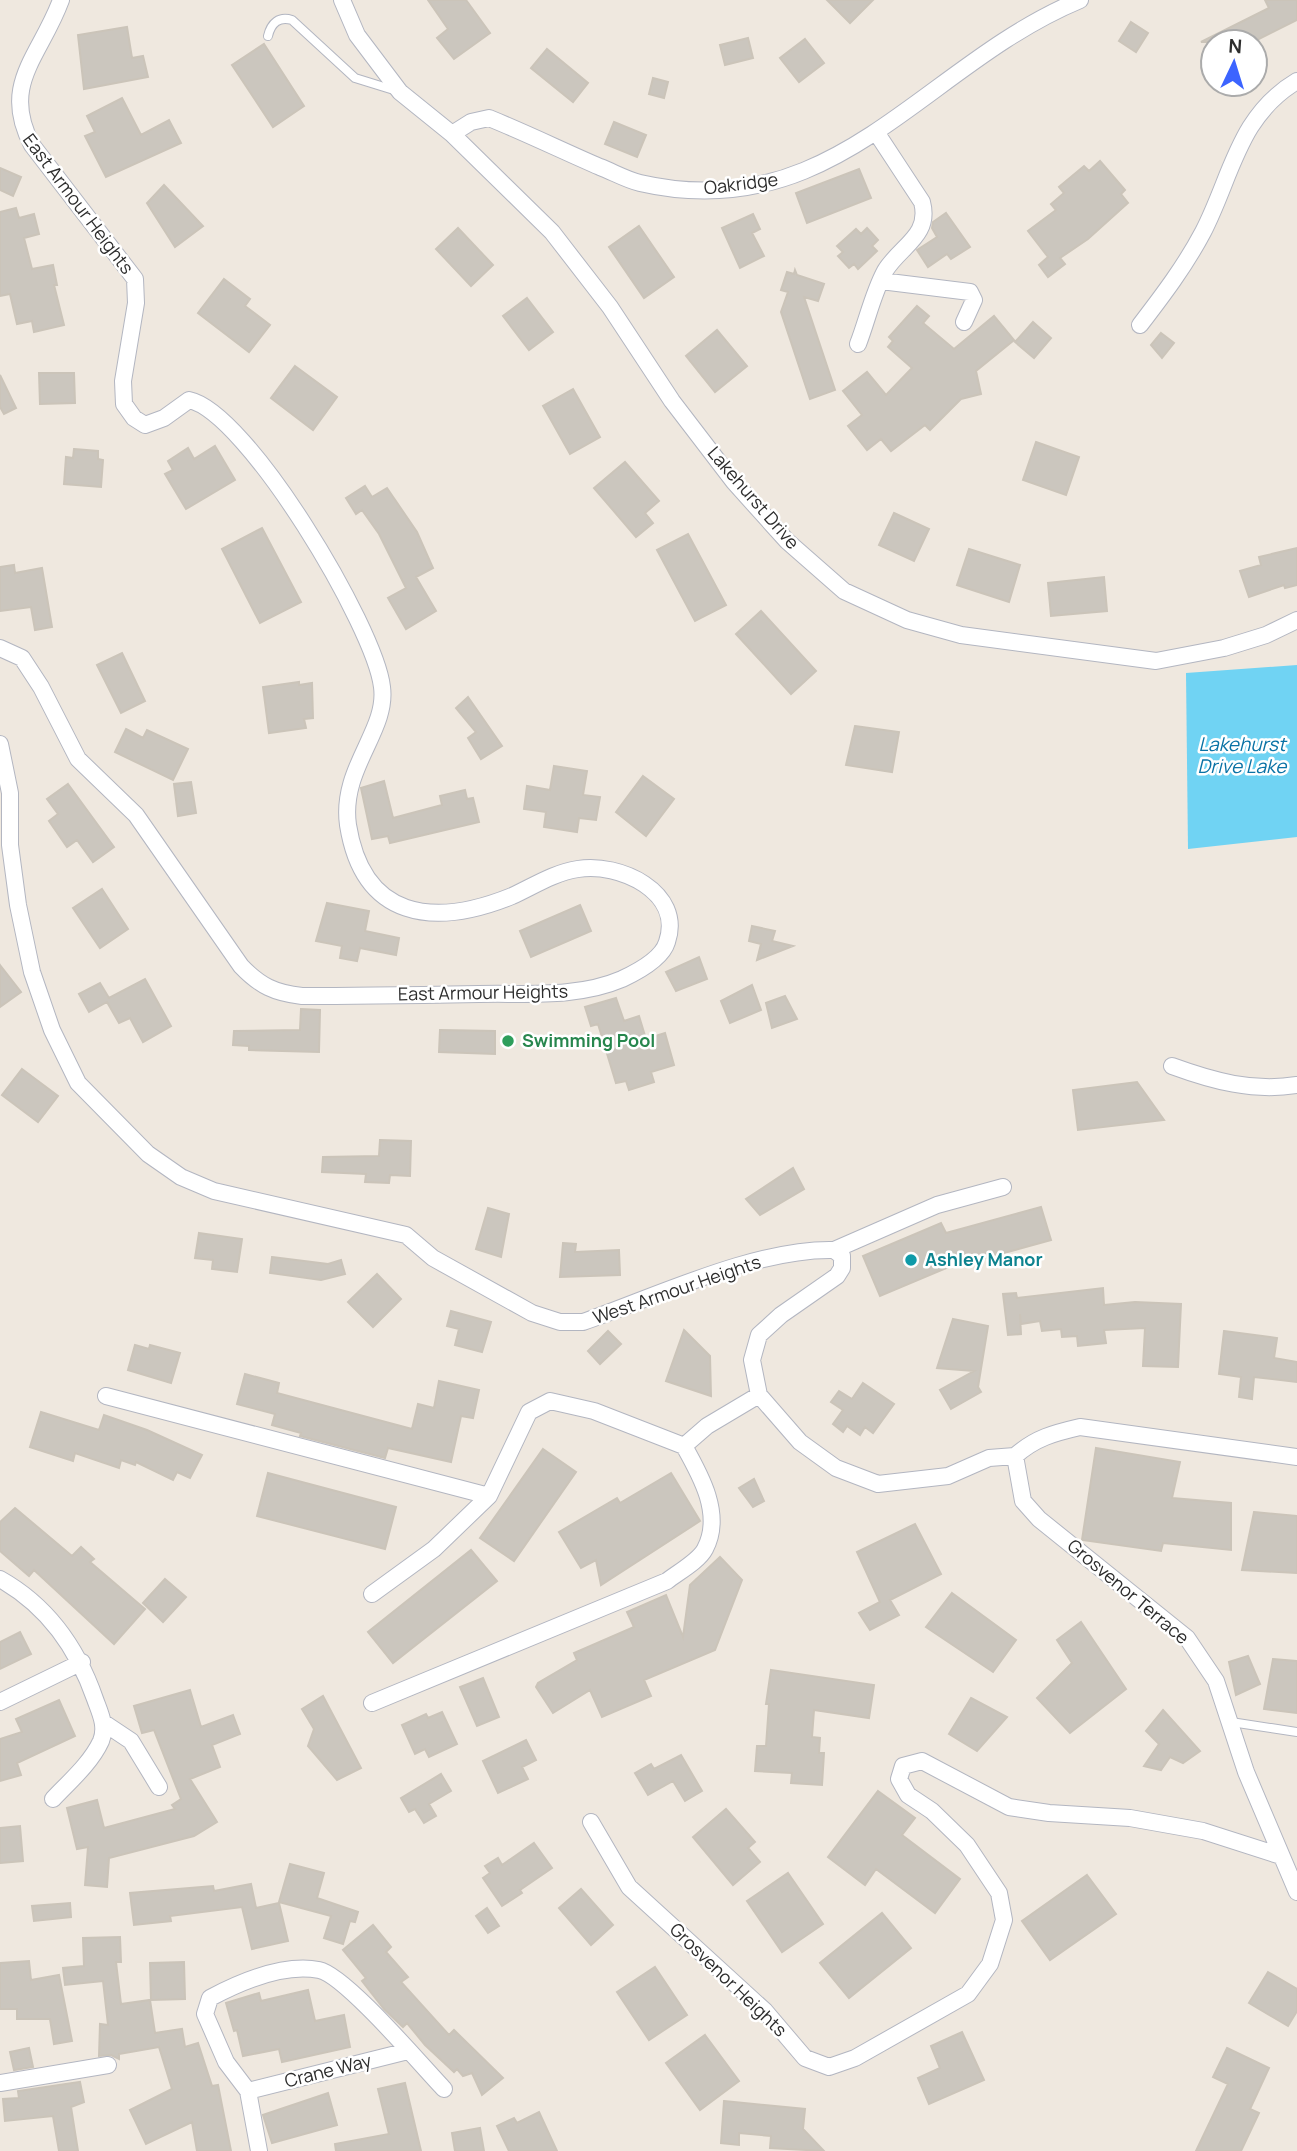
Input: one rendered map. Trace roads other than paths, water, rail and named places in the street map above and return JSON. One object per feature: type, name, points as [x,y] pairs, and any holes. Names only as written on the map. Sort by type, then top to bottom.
[{"type":"street","name":"East Armour Heights","points":[[0,648],[22,658],[41,687],[78,759],[135,815],[241,966],[256,982],[270,990],[302,996],[569,993],[624,978],[652,961],[667,943],[668,915],[650,886],[621,871],[594,866],[560,872],[510,897],[439,912],[408,910],[377,894],[355,859],[346,806],[361,752],[381,714],[383,688],[376,665],[332,569],[310,530],[243,441],[204,403],[189,400],[164,418],[145,425],[134,418],[124,404],[123,381],[136,303],[135,279],[32,145],[13,109],[16,87],[33,51],[51,26],[61,0]]},
{"type":"street","name":"Lakehurst Drive","points":[[342,0],[357,35],[400,92],[452,134],[552,232],[610,307],[672,401],[734,482],[787,541],[844,591],[907,620],[961,635],[1156,661],[1224,648],[1266,635],[1297,620]]},
{"type":"street","name":"Oakridge","points":[[452,134],[471,122],[489,118],[638,183],[698,191],[774,184],[829,162],[918,105],[1009,36],[1044,15],[1080,0]]},
{"type":"street","points":[[1140,325],[1175,280],[1202,234],[1221,195],[1237,145],[1262,109],[1297,81]]},
{"type":"street","points":[[858,344],[881,281],[890,265],[916,238],[925,213],[922,202],[876,132]]},
{"type":"street","points":[[881,281],[970,292],[975,300],[964,321]]},
{"type":"street","name":"West Armour Heights","points":[[0,744],[10,793],[10,845],[18,905],[32,972],[52,1030],[78,1083],[148,1154],[181,1177],[246,1200],[406,1235],[433,1258],[532,1313],[560,1322],[583,1322],[737,1267],[784,1255],[834,1250],[936,1205],[1003,1187]]},
{"type":"street","points":[[1172,1066],[1218,1083],[1283,1087],[1297,1085]]},
{"type":"street","points":[[834,1250],[842,1256],[842,1268],[837,1276],[781,1315],[759,1335],[752,1360],[759,1395],[800,1442],[836,1468],[878,1484],[948,1476],[989,1458],[1015,1456],[1030,1443],[1048,1434],[1080,1427],[1297,1457]]},
{"type":"street","points":[[684,1446],[707,1426],[759,1395]]},
{"type":"street","points":[[106,1396],[489,1496]]},
{"type":"street","points":[[372,1594],[434,1549],[489,1496],[529,1412],[550,1401],[594,1411],[684,1446],[701,1475],[712,1514],[705,1551],[667,1581],[372,1703]]},
{"type":"street","name":"Grosvenor Terrace","points":[[1015,1456],[1023,1501],[1040,1519],[1187,1638],[1216,1681],[1246,1772],[1297,1892]]},
{"type":"street","points":[[0,1579],[25,1593],[60,1630],[82,1662],[104,1723],[101,1740],[83,1767],[52,1799]]},
{"type":"street","points":[[0,1702],[82,1662]]},
{"type":"street","points":[[104,1723],[131,1741],[159,1787]]},
{"type":"street","name":"Grosvenor Heights","points":[[591,1822],[629,1886],[765,2011],[805,2059],[829,2067],[855,2058],[968,1994],[990,1964],[1004,1920],[999,1893],[967,1844],[932,1811],[908,1795],[899,1779],[903,1766],[922,1761],[1009,1807],[1049,1813],[1130,1818],[1191,1828],[1281,1856]]},
{"type":"street","points":[[259,2151],[248,2091],[226,2062],[205,2014],[210,1998],[242,1981],[298,1969],[321,1970],[363,2002],[444,2089]]},
{"type":"street","name":"Crane Way","points":[[248,2091],[408,2051]]},
{"type":"street","points":[[0,2083],[108,2066]]},
{"type":"lane","points":[[268,36],[274,23],[280,19],[292,20],[355,78],[400,92]]},
{"type":"lane","points":[[1231,1722],[1297,1732]]},
{"type":"water","name":"Lakehurst Drive Lake","points":[[1297,665],[1297,837],[1188,849],[1186,673]]},
{"type":"place","name":"Swimming Pool","points":[[508,1041]]},
{"type":"place","name":"Ashley Manor","points":[[911,1260]]}]
